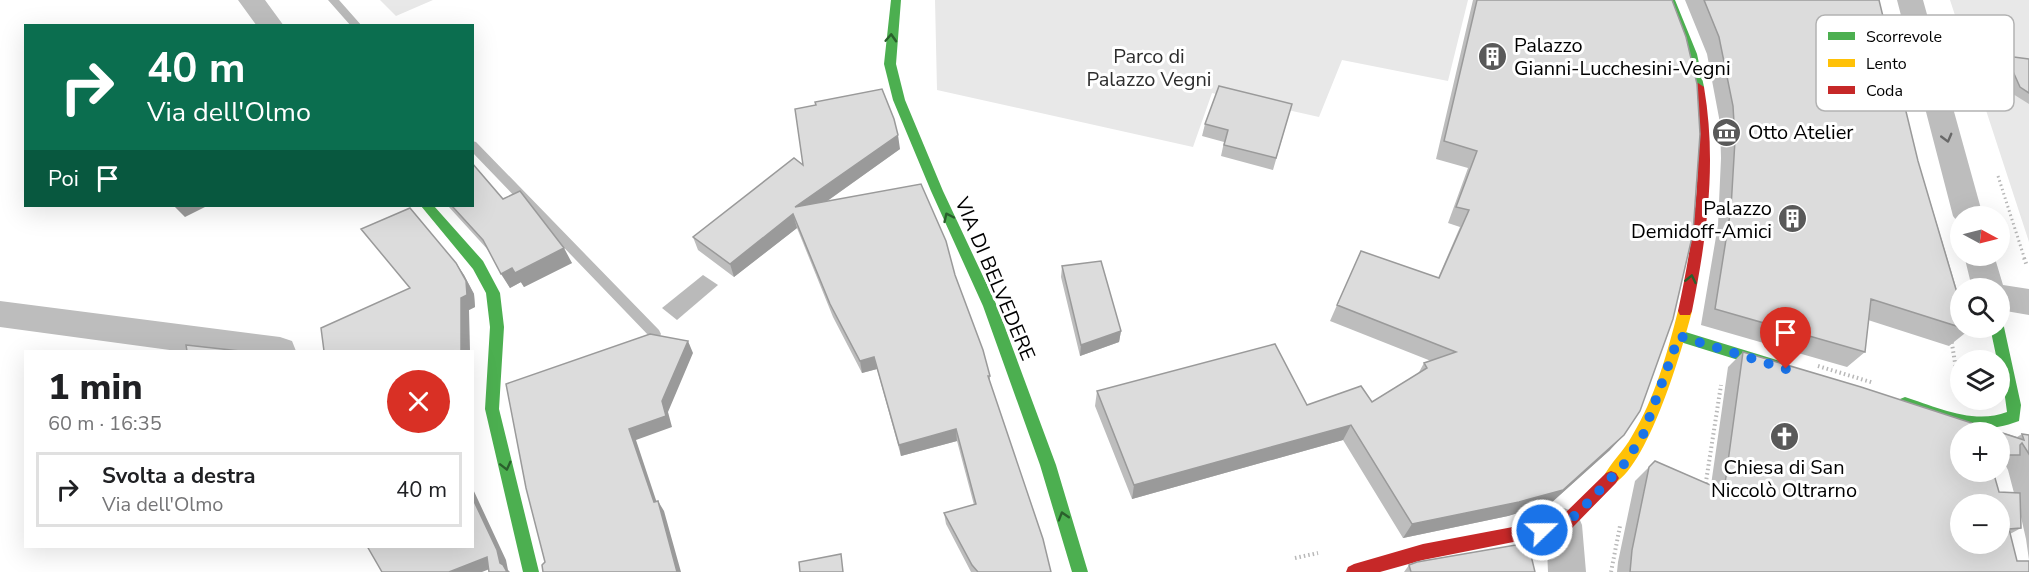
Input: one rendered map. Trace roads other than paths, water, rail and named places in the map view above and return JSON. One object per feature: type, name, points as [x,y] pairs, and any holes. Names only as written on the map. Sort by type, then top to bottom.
[{"type":"street","points":[[251,0],[269,24]]},
{"type":"street","name":"VIA DI BELVEDERE","points":[[896,0],[890,64],[900,100],[936,191],[990,306],[1048,465],[1080,572]]},
{"type":"street","points":[[1354,572],[1422,552],[1521,536],[1564,525],[1625,463],[1643,435],[1679,336],[1698,250],[1705,151],[1696,77],[1687,43],[1670,0]]},
{"type":"street","points":[[1910,0],[1914,15]]},
{"type":"street","points":[[1940,111],[1965,206]]},
{"type":"street","points":[[428,207],[478,265],[493,293],[497,327],[482,409],[531,572]]},
{"type":"street","points":[[2010,299],[2029,302]]},
{"type":"street","points":[[0,314],[273,350]]},
{"type":"street","points":[[1679,336],[1800,373]]},
{"type":"street","points":[[1999,338],[2014,405],[2014,416],[2006,422]]},
{"type":"street","points":[[1885,392],[1962,422]]},
{"type":"street","points":[[1564,525],[1567,572]]},
{"type":"waterway","points":[[333,0],[355,24]]},
{"type":"waterway","points":[[474,147],[655,334]]},
{"type":"place","name":"Palazzo Gianni-Lucchesini-Vegni","points":[[1493,56]]},
{"type":"place","name":"Otto Atelier","points":[[1727,132]]},
{"type":"place","name":"Palazzo Demidoff-Amici","points":[[1793,219]]},
{"type":"place","name":"Chiesa di San Niccolò Oltrarno","points":[[1784,437]]},
{"type":"park label","name":"Parco di Palazzo Vegni","points":[[1149,68]]}]
